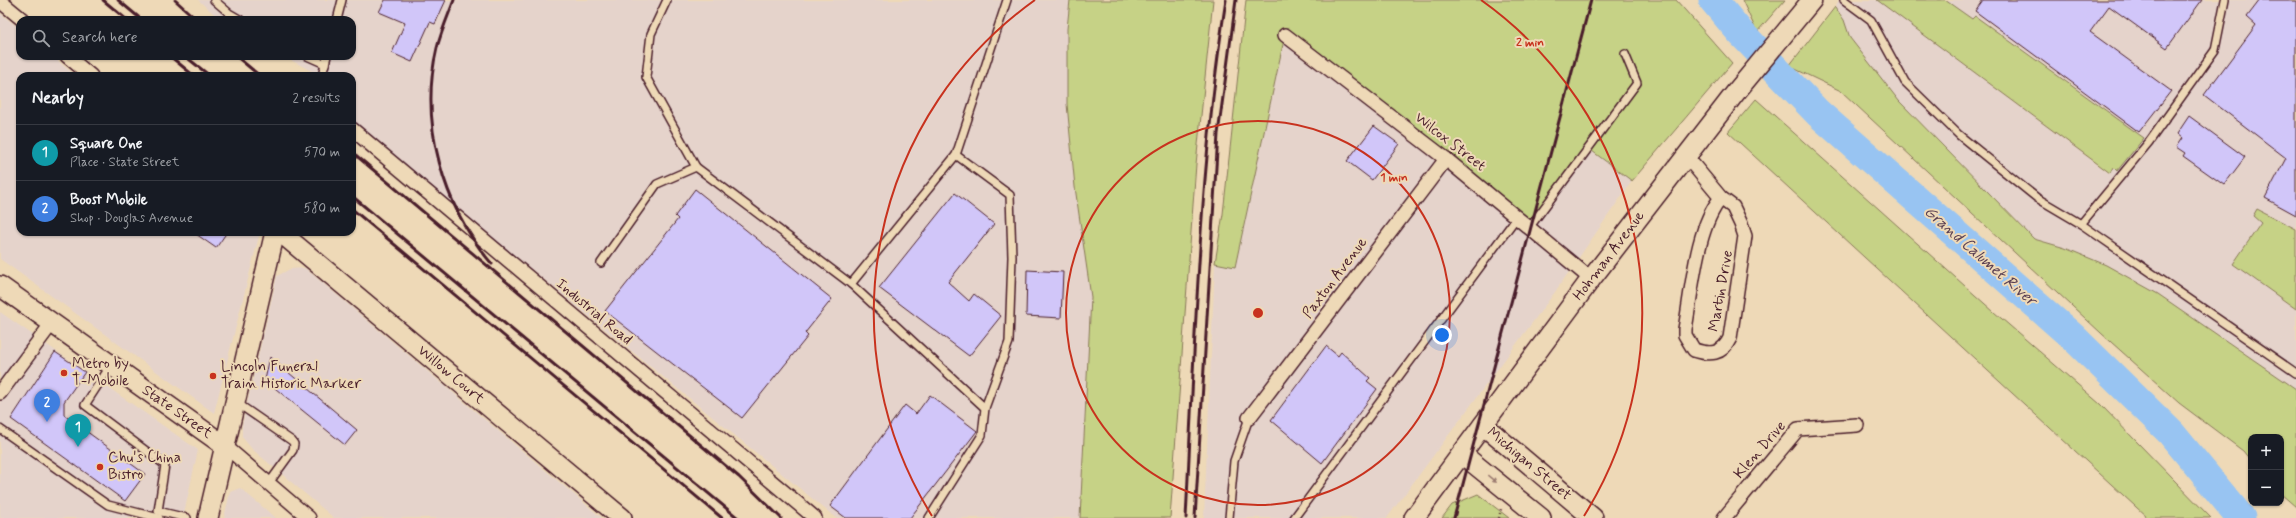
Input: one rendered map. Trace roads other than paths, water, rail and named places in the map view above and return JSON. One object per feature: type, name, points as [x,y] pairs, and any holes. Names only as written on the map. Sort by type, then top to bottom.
[{"type":"street","name":"Hohman Avenue","points":[[1414,518],[1591,279],[1736,92],[1812,0]]},
{"type":"street","points":[[0,1],[18,16]]},
{"type":"street","name":"Wilcox Street","points":[[1285,35],[1446,158],[1591,279]]},
{"type":"street","points":[[72,60],[86,72]]},
{"type":"street","name":"Industrial Road","points":[[356,133],[815,518]]},
{"type":"street","name":"Martin Drive","points":[[1686,156],[1721,198],[1733,207],[1742,224],[1745,236],[1730,338],[1726,346],[1716,353],[1706,354],[1694,350],[1687,339],[1686,329],[1703,232],[1710,215],[1721,198]]},
{"type":"street","name":"Paxton Avenue","points":[[1249,418],[1446,158]]},
{"type":"street","points":[[208,518],[274,236]]},
{"type":"street","name":"Willow Court","points":[[285,236],[622,518]]},
{"type":"street","name":"State Street","points":[[0,286],[225,446],[309,518]]},
{"type":"street","points":[[0,393],[52,323]]},
{"type":"street","name":"Michigan Street","points":[[1483,425],[1593,518]]},
{"type":"street","name":"Klen Drive","points":[[1724,518],[1798,429],[1857,425]]},
{"type":"street","points":[[1462,454],[1541,518]]},
{"type":"lane","points":[[214,0],[234,16]]},
{"type":"lane","points":[[338,16],[342,0]]},
{"type":"lane","points":[[667,0],[651,34],[646,77],[696,167],[851,284],[986,408]]},
{"type":"lane","points":[[851,284],[956,155],[1007,0]]},
{"type":"lane","points":[[1844,0],[1871,20],[1905,82],[1959,135],[2036,198],[2081,224],[2296,373]]},
{"type":"lane","points":[[2081,224],[2149,142],[2215,50],[2225,0]]},
{"type":"lane","points":[[1529,228],[1637,83],[1625,54]]},
{"type":"lane","points":[[316,60],[325,64]]},
{"type":"lane","points":[[323,72],[326,60]]},
{"type":"lane","points":[[929,518],[982,436],[986,408],[1009,342],[1012,257],[1010,195],[956,155]]},
{"type":"lane","points":[[601,263],[657,184],[696,167]]},
{"type":"lane","points":[[1294,518],[1517,217]]},
{"type":"lane","points":[[111,365],[85,405],[165,465],[158,511],[187,518]]},
{"type":"lane","points":[[235,402],[292,441],[294,444],[293,450],[269,484]]},
{"type":"lane","points":[[1229,518],[1234,461],[1249,418]]},
{"type":"lane","points":[[0,429],[108,505],[159,518]]},
{"type":"waterway","name":"Grand Calumet River","points":[[1713,0],[1740,32],[1818,113],[2074,338],[2171,433],[2241,518]]},
{"type":"railway","points":[[103,0],[122,16]]},
{"type":"railway","points":[[118,0],[137,16]]},
{"type":"railway","points":[[175,0],[193,16]]},
{"type":"railway","points":[[454,0],[437,48],[432,76],[431,105],[434,134],[439,163],[448,190],[460,217],[492,264]]},
{"type":"railway","points":[[1186,518],[1195,323],[1204,193],[1217,64],[1226,0]]},
{"type":"railway","points":[[1195,518],[1218,134],[1236,0]]},
{"type":"railway","points":[[1454,518],[1591,0]]},
{"type":"railway","points":[[175,60],[189,72]]},
{"type":"railway","points":[[190,60],[205,72]]},
{"type":"railway","points":[[241,60],[255,72]]},
{"type":"railway","points":[[356,155],[739,477],[781,518]]},
{"type":"railway","points":[[356,199],[738,518]]},
{"type":"railway","points":[[356,212],[722,518]]},
{"type":"place","name":"Metro by T-Mobile","points":[[64,373]]},
{"type":"place","name":"Lincoln Funeral Train Historic Marker","points":[[213,376]]},
{"type":"place","name":"Boost Mobile","points":[[47,422]]},
{"type":"place","name":"Square One","points":[[78,447]]},
{"type":"place","name":"Chu's China Bistro","points":[[100,467]]}]
